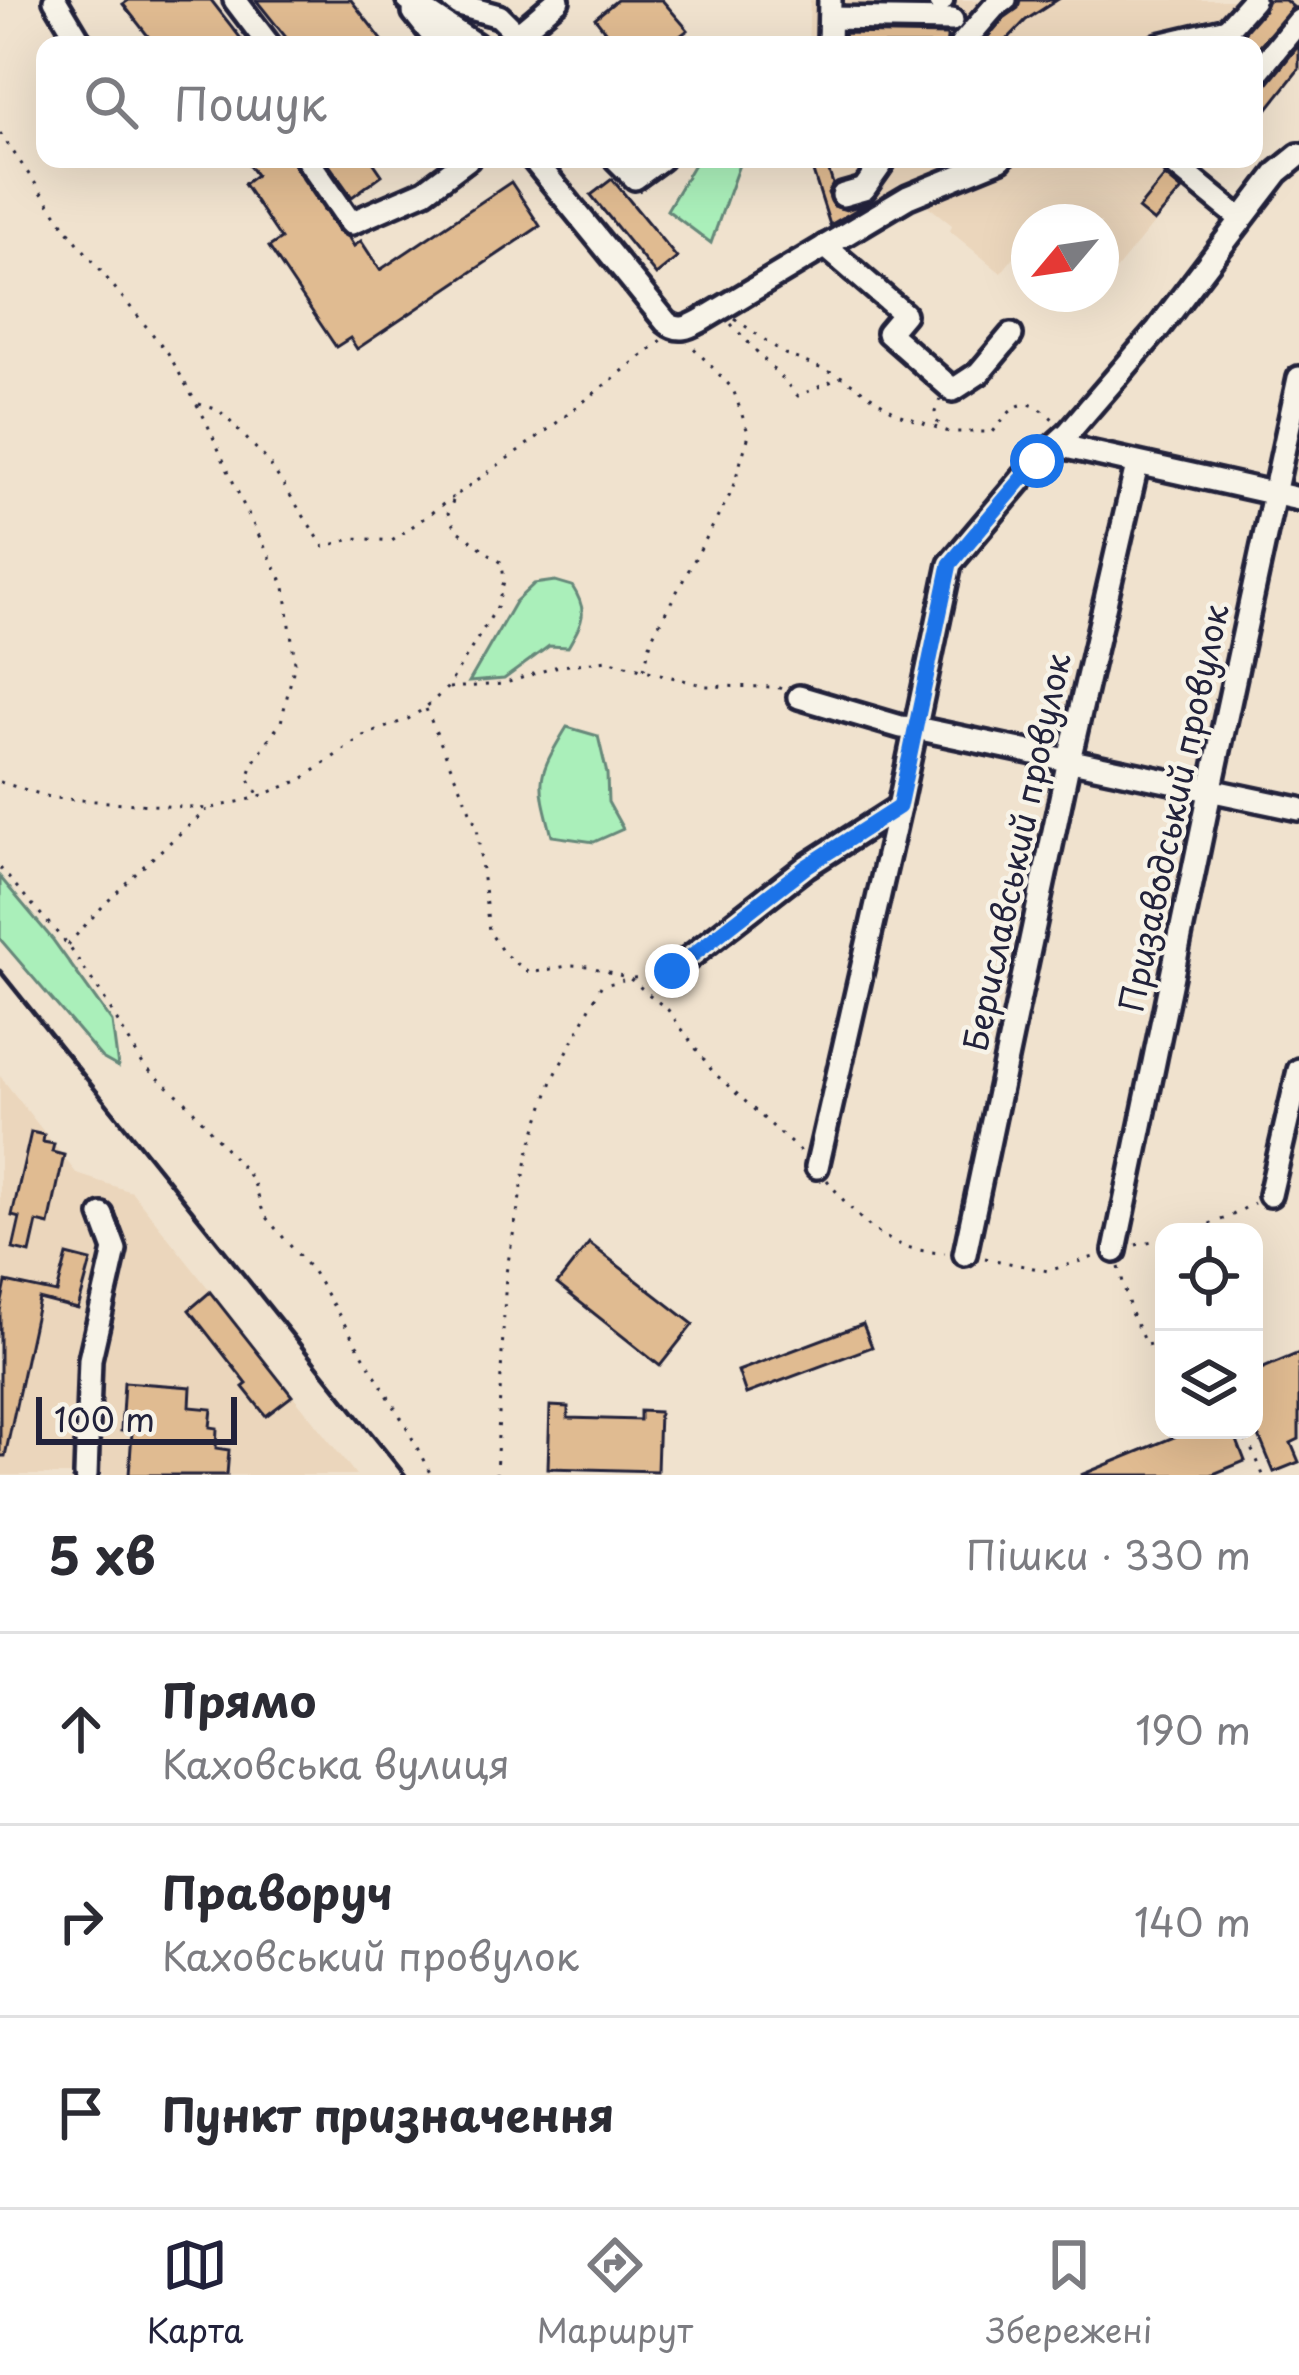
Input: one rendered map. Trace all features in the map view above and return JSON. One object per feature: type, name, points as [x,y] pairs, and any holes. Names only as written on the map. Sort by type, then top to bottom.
[{"type":"street","points":[[55,0],[77,36]]},
{"type":"street","points":[[235,0],[262,36]]},
{"type":"street","points":[[406,0],[433,36]]},
{"type":"street","points":[[406,0],[462,36]]},
{"type":"street","points":[[453,0],[500,16],[510,36]]},
{"type":"street","points":[[515,36],[558,0]]},
{"type":"street","points":[[969,36],[1004,0]]},
{"type":"street","points":[[1227,36],[1253,0]]},
{"type":"street","points":[[830,9],[943,5],[961,36]]},
{"type":"street","points":[[1263,65],[1299,21]]},
{"type":"street","points":[[817,1167],[950,564],[1158,329],[1278,172],[1299,155]]},
{"type":"street","points":[[314,168],[351,223],[425,191],[456,168]]},
{"type":"street","points":[[540,168],[666,322],[676,328],[718,310],[908,197],[979,168]]},
{"type":"street","points":[[625,168],[635,178],[649,168]]},
{"type":"street","points":[[843,195],[864,189],[876,168]]},
{"type":"street","points":[[1179,168],[1241,219]]},
{"type":"street","points":[[825,246],[904,314],[888,333],[952,390],[979,374],[1011,335]]},
{"type":"street","name":"Призаводський провулок","points":[[1115,1251],[1299,378]]},
{"type":"street","points":[[1063,439],[1137,465],[1299,499]]},
{"type":"street","name":"Бериславський провулок","points":[[965,1254],[1069,760],[1137,465]]},
{"type":"street","points":[[799,697],[901,727],[1299,809]]},
{"type":"street","points":[[672,971],[807,866],[899,807]]},
{"type":"street","points":[[1270,1195],[1299,1070]]},
{"type":"street","points":[[86,1475],[90,1359],[115,1250],[102,1215]]},
{"type":"path","points":[[0,134],[69,232],[168,353],[197,403],[284,587],[295,663],[281,722],[248,778],[260,796]]},
{"type":"path","points":[[718,310],[785,354],[842,377],[898,414],[949,432],[993,432],[1012,407],[1022,404],[1044,410],[1063,439]]},
{"type":"path","points":[[718,310],[798,396],[842,377]]},
{"type":"path","points":[[197,403],[219,410],[267,460],[324,547],[355,538],[392,541],[626,370],[676,328],[733,389],[749,435],[731,493],[652,637],[644,669]]},
{"type":"path","points":[[949,387],[935,412],[936,421],[949,432]]},
{"type":"path","points":[[0,782],[53,798],[208,808],[302,781],[364,736],[408,718],[447,688],[497,607],[504,581],[502,563],[456,529],[448,513],[454,496]]},
{"type":"path","points":[[447,688],[503,684],[555,667],[607,660],[706,686],[777,687],[799,697]]},
{"type":"path","points":[[425,707],[477,827],[489,931],[504,954],[530,973],[572,965],[629,978],[668,1010],[713,1072],[817,1167],[849,1207],[885,1240],[932,1253],[965,1254],[1048,1271],[1155,1240]]},
{"type":"path","points":[[68,945],[157,852],[208,808]]},
{"type":"path","points":[[0,868],[68,945],[144,1066],[186,1102],[253,1180],[264,1215],[313,1272],[431,1475]]},
{"type":"path","points":[[496,1475],[506,1273],[527,1154],[552,1081],[601,986],[672,971]]},
{"type":"path","points":[[1212,1223],[1270,1195]]},
{"type":"path","points":[[1115,1251],[1131,1313],[1147,1345],[1155,1343]]},
{"type":"path","points":[[1244,1439],[1262,1475]]},
{"type":"shaded area","points":[[810,0],[1299,0],[1299,30],[1263,75],[1263,36],[808,36]]},
{"type":"shaded area","points":[[812,168],[1195,168],[1119,266],[1119,204],[1011,204],[1011,261],[1001,273],[899,183],[887,197],[830,225]]},
{"type":"shaded area","points":[[0,1076],[77,1174],[132,1192],[356,1475],[0,1475]]},
{"type":"green space","points":[[692,168],[738,168],[711,243],[667,210]]},
{"type":"green space","points":[[555,581],[572,586],[581,603],[580,623],[568,647],[549,646],[504,679],[469,682],[515,602],[534,584]]},
{"type":"green space","points":[[567,727],[598,736],[608,802],[623,829],[594,842],[552,836],[547,817],[542,779]]},
{"type":"green space","points":[[0,877],[112,1022],[118,1067],[102,1058],[0,939]]},
{"type":"building","points":[[129,0],[211,0],[239,36],[148,36],[123,4]]},
{"type":"building","points":[[256,0],[351,0],[379,36],[285,36]]},
{"type":"building","points":[[617,0],[662,0],[688,30],[680,36],[609,36],[595,18]]},
{"type":"building","points":[[1020,0],[1057,0],[1011,36],[989,36],[1004,18],[1018,8]]},
{"type":"building","points":[[1268,0],[1285,0],[1293,7],[1263,42],[1263,36],[1241,36]]},
{"type":"building","points":[[844,33],[947,35],[947,36]]},
{"type":"building","points":[[1299,45],[1299,69],[1263,115],[1266,86]]},
{"type":"building","points":[[251,168],[296,168],[339,232],[354,246],[361,241],[380,270],[511,182],[540,226],[357,349],[350,338],[336,347],[269,247],[281,239],[244,184],[256,175]]},
{"type":"building","points":[[331,168],[377,168],[382,175],[352,197]]},
{"type":"building","points":[[812,168],[828,168],[833,184],[828,193],[834,206],[846,210],[868,203],[830,225]]},
{"type":"building","points":[[1165,176],[1182,190],[1154,222],[1138,209]]},
{"type":"building","points":[[612,179],[677,258],[656,275],[591,195]]},
{"type":"building","points":[[31,1132],[44,1135],[43,1142],[54,1144],[52,1152],[64,1155],[49,1225],[37,1222],[30,1253],[13,1249],[20,1218],[12,1216]]},
{"type":"building","points":[[589,1243],[693,1324],[660,1366],[557,1284]]},
{"type":"building","points":[[67,1255],[91,1261],[78,1309],[39,1299],[5,1456],[0,1456],[0,1311],[6,1282],[57,1293]]},
{"type":"building","points":[[210,1292],[292,1396],[266,1416],[189,1310]]},
{"type":"building","points":[[863,1324],[872,1347],[746,1394],[738,1371]]},
{"type":"building","points":[[1299,1353],[1299,1439],[1291,1443],[1299,1462],[1274,1472],[1260,1439],[1263,1368]]},
{"type":"building","points":[[124,1382],[191,1387],[190,1407],[212,1409],[210,1427],[217,1428],[216,1448],[229,1450],[227,1475],[129,1475],[132,1432],[121,1431]]},
{"type":"building","points":[[550,1406],[568,1407],[568,1418],[640,1420],[640,1411],[659,1412],[657,1471],[548,1468]]},
{"type":"building","points":[[1169,1439],[1236,1439],[1245,1461],[1211,1475],[1081,1475]]},
{"type":"railway","points":[[0,971],[405,1475]]},
{"type":"route","points":[[672,971],[807,866],[899,807],[950,564],[1037,461]]}]
